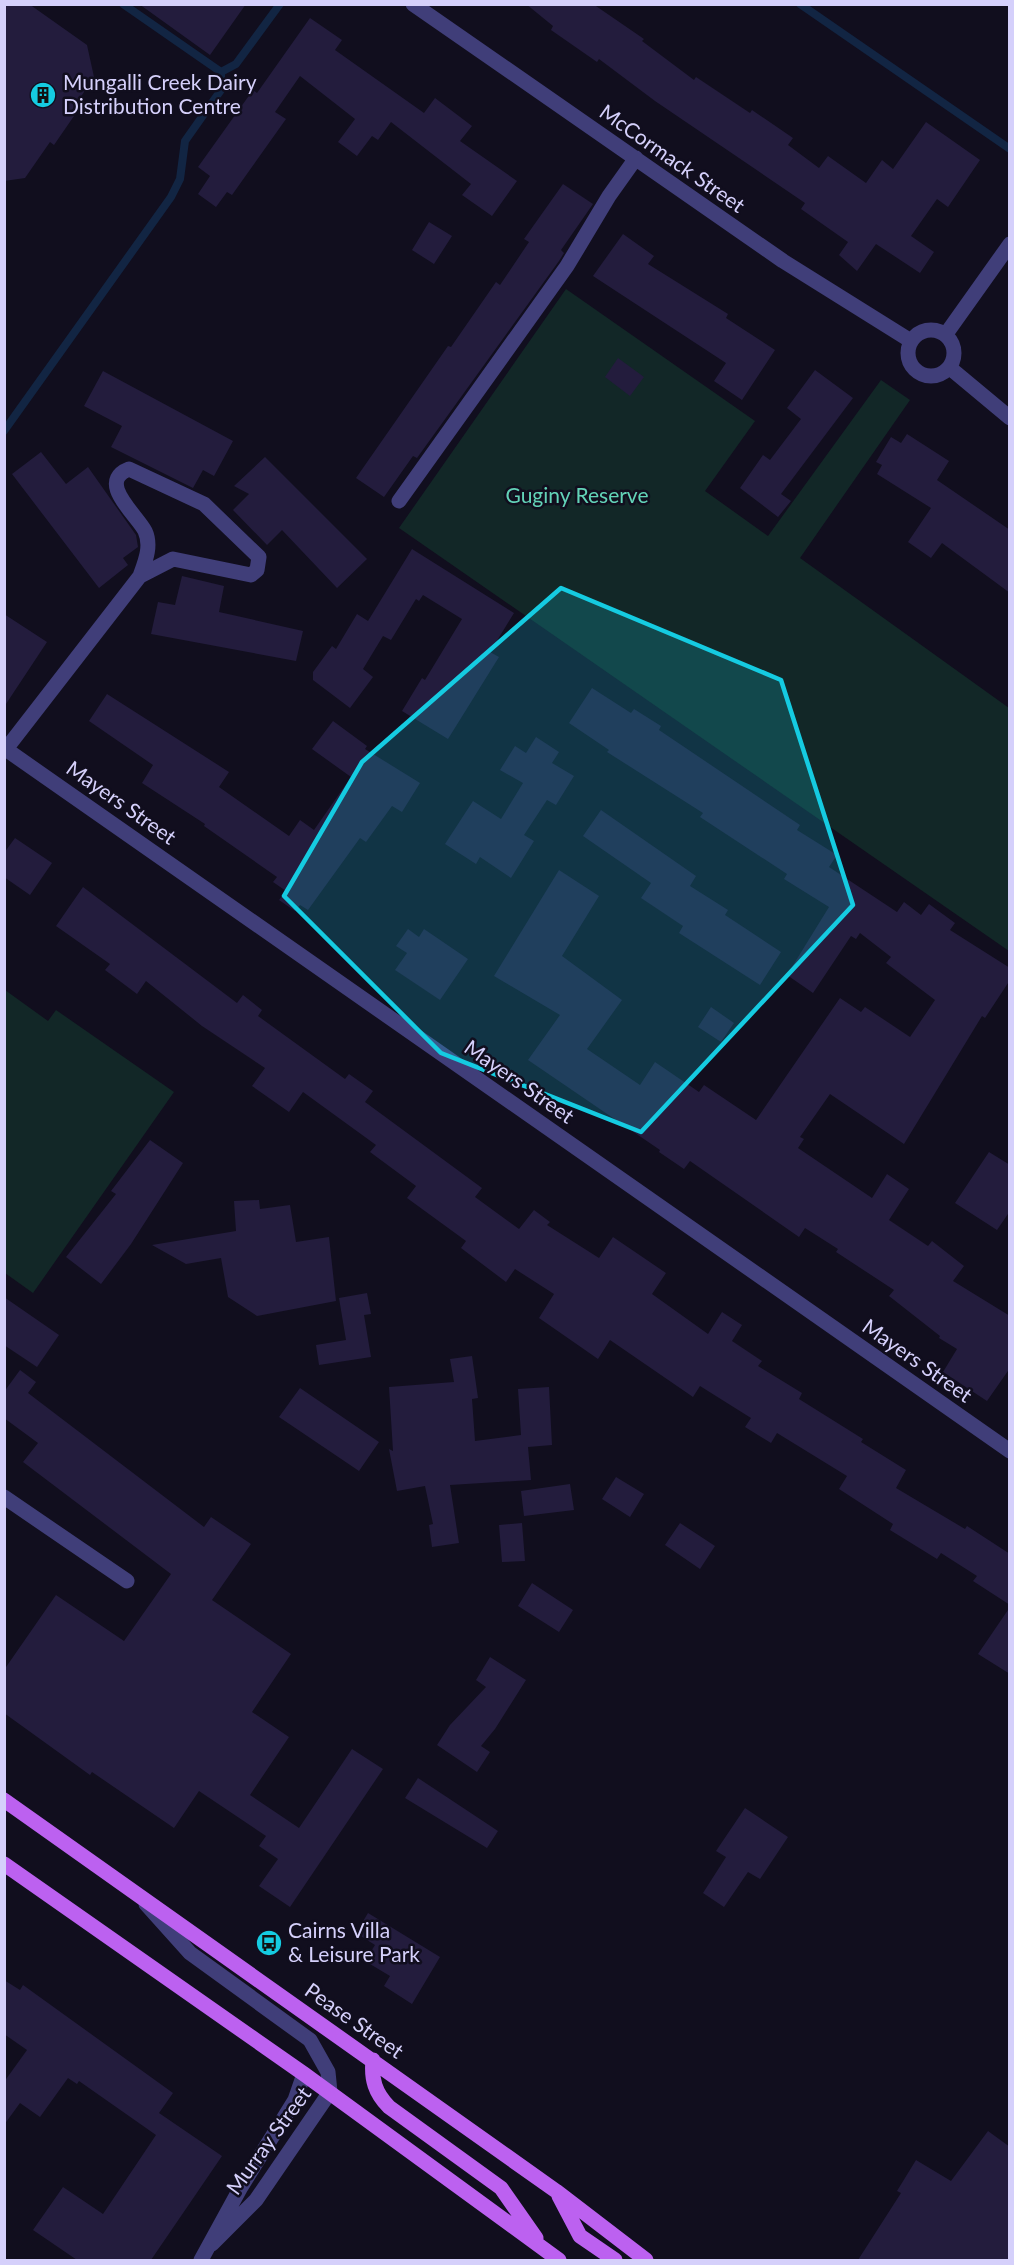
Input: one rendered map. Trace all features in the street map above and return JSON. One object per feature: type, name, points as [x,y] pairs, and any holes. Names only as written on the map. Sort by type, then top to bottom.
[{"type":"main road","name":"Pease Street","points":[[4,1800],[130,1886],[556,2191],[646,2260]]},
{"type":"main road","points":[[5,1865],[330,2092],[559,2260]]},
{"type":"main road","points":[[373,2060],[374,2086],[389,2108],[501,2188],[544,2250]]},
{"type":"main road","points":[[556,2191],[580,2236],[615,2260]]},
{"type":"main road","points":[[588,2241],[605,2260]]},
{"type":"street","name":"McCormack Street","points":[[413,4],[783,261],[911,341]]},
{"type":"street","points":[[399,501],[567,266],[609,196],[636,158]]},
{"type":"street","points":[[945,334],[1010,244]]},
{"type":"street","points":[[927,330],[945,334],[955,350],[950,368],[936,376],[918,372],[909,360],[911,341],[927,330]]},
{"type":"street","points":[[950,368],[1010,418]]},
{"type":"street","points":[[5,748],[140,576],[149,547],[145,531],[118,494],[116,486],[120,476],[129,469],[204,504],[259,557],[257,570],[251,575],[173,559],[140,576]]},
{"type":"street","name":"Mayers Street","points":[[5,748],[1010,1451]]},
{"type":"street","points":[[4,1497],[127,1581]]},
{"type":"street","name":"Murray Street","points":[[130,1886],[190,1953],[310,2040],[327,2072],[330,2092],[256,2200],[212,2244]]},
{"type":"street","name":"Murray Street","points":[[201,2260],[212,2244],[241,2187],[295,2100],[304,2074]]},
{"type":"highlighted area","points":[[561,588],[781,680],[853,905],[641,1132],[441,1053],[284,896],[362,762]]},
{"type":"green space","name":"Guginy Reserve","points":[[566,289],[755,421],[705,491],[768,536],[881,380],[910,400],[800,558],[1009,708],[1009,951],[399,528]]},
{"type":"green space","points":[[5,990],[48,1021],[56,1010],[174,1092],[33,1293],[5,1273]]},
{"type":"building","name":"Mungalli Creek Dairy Distribution Centre","points":[[4,4],[29,4],[87,45],[94,77],[70,113],[74,116],[54,145],[50,142],[25,178],[4,181]]},
{"type":"building","points":[[139,4],[246,4],[210,55]]},
{"type":"building","points":[[526,4],[593,4],[644,39],[642,41],[694,80],[696,77],[750,113],[752,110],[793,138],[788,145],[819,168],[828,156],[866,183],[882,160],[893,169],[926,122],[980,160],[948,207],[937,199],[911,236],[934,252],[920,273],[876,244],[857,271],[839,255],[848,242],[801,209],[805,203],[655,101],[599,59],[597,62],[551,30],[553,26]]},
{"type":"building","points":[[310,18],[342,40],[335,50],[424,113],[435,98],[472,126],[460,141],[517,181],[492,216],[462,195],[471,184],[391,122],[378,140],[372,136],[357,156],[338,142],[355,119],[300,76],[275,112],[286,119],[232,195],[227,192],[216,207],[198,194],[210,176],[198,167],[253,90],[257,93]]},
{"type":"building","points":[[563,184],[593,204],[561,250],[564,253],[559,261],[417,458],[413,456],[384,497],[356,478],[448,346],[451,347],[496,282],[500,285],[529,242],[524,239]]},
{"type":"building","points":[[429,222],[452,236],[434,264],[412,250]]},
{"type":"building","points":[[623,234],[654,256],[648,264],[728,314],[726,318],[775,350],[742,400],[714,381],[726,363],[593,276]]},
{"type":"building","points":[[618,358],[644,377],[630,396],[605,377]]},
{"type":"building","points":[[815,370],[853,398],[781,494],[791,501],[778,517],[740,488],[763,455],[770,460],[801,419],[787,408]]},
{"type":"building","points":[[103,371],[233,441],[214,476],[203,470],[193,488],[111,447],[122,426],[84,406]]},
{"type":"building","points":[[907,434],[949,461],[937,480],[1010,530],[1010,593],[942,543],[931,558],[908,542],[931,508],[877,474],[882,465],[876,462],[891,437],[901,443]]},
{"type":"building","points":[[41,452],[66,484],[88,467],[136,535],[138,547],[123,558],[128,565],[99,588],[12,474]]},
{"type":"building","points":[[265,457],[367,559],[337,588],[282,530],[267,545],[233,510],[249,494],[234,486]]},
{"type":"building","points":[[412,549],[514,613],[490,652],[499,657],[448,739],[402,711],[422,678],[425,680],[462,619],[423,595],[419,601],[416,599],[391,640],[383,636],[363,669],[373,677],[350,708],[313,680],[313,672],[332,646],[336,649],[357,614],[368,621]]},
{"type":"building","points":[[182,576],[224,586],[219,612],[303,631],[296,661],[151,634],[158,602],[175,605]]},
{"type":"building","points":[[4,614],[47,642],[4,707]]},
{"type":"building","points":[[592,688],[631,713],[634,709],[661,726],[659,730],[800,825],[797,830],[837,855],[829,867],[897,912],[904,902],[921,915],[929,904],[955,923],[950,930],[1010,968],[1010,980],[985,1018],[982,1016],[904,1144],[830,1094],[800,1137],[804,1139],[798,1148],[872,1198],[887,1174],[909,1189],[889,1220],[928,1246],[932,1241],[964,1266],[953,1281],[1010,1316],[1010,1368],[987,1401],[943,1372],[957,1349],[939,1338],[940,1336],[889,1296],[894,1290],[836,1252],[838,1249],[805,1228],[799,1237],[690,1161],[684,1169],[659,1152],[660,1150],[528,1060],[560,1015],[494,976],[559,870],[599,896],[562,956],[622,1000],[587,1049],[640,1085],[655,1062],[699,1092],[704,1085],[756,1120],[840,998],[861,1012],[865,1007],[910,1037],[935,1000],[886,963],[891,957],[860,933],[856,939],[851,936],[813,993],[787,975],[829,907],[784,879],[787,874],[700,817],[703,813],[607,752],[609,750],[569,723]]},
{"type":"building","points":[[107,694],[229,772],[219,787],[289,836],[300,820],[314,830],[351,777],[312,749],[333,721],[367,746],[365,749],[420,783],[402,812],[392,806],[366,842],[360,838],[308,910],[300,905],[295,911],[279,900],[286,891],[273,882],[277,877],[204,826],[205,824],[142,783],[153,765],[89,721]]},
{"type":"building","points":[[536,737],[559,752],[552,763],[574,776],[556,805],[547,800],[524,835],[534,841],[511,878],[480,857],[476,864],[445,844],[473,801],[501,819],[523,783],[500,770],[515,746],[526,753]]},
{"type":"building","points":[[601,810],[696,876],[690,886],[728,910],[725,915],[781,952],[760,985],[679,933],[683,926],[641,898],[651,883],[583,836]]},
{"type":"building","points":[[15,838],[52,863],[30,895],[4,877],[4,853]]},
{"type":"building","points":[[83,887],[237,1003],[243,995],[262,1010],[258,1016],[345,1079],[349,1074],[373,1091],[365,1102],[482,1188],[475,1197],[519,1229],[534,1210],[550,1222],[547,1225],[599,1258],[613,1237],[666,1273],[652,1294],[708,1334],[722,1312],[742,1325],[732,1341],[762,1361],[758,1366],[802,1393],[799,1399],[863,1439],[861,1442],[906,1470],[896,1488],[965,1529],[967,1526],[1010,1554],[1010,1605],[973,1581],[977,1576],[941,1553],[937,1559],[890,1530],[893,1524],[839,1489],[847,1476],[777,1433],[771,1443],[745,1427],[751,1418],[700,1386],[693,1397],[610,1340],[598,1359],[539,1318],[554,1294],[515,1269],[506,1282],[461,1248],[466,1241],[407,1198],[416,1186],[370,1152],[376,1145],[303,1092],[289,1112],[252,1086],[265,1068],[202,1026],[146,981],[137,994],[105,970],[110,964],[56,926]]},
{"type":"building","points":[[408,929],[419,937],[424,929],[468,959],[440,1000],[395,970],[407,953],[396,946]]},
{"type":"building","points":[[711,1007],[734,1023],[721,1042],[698,1027]]},
{"type":"building","points":[[150,1140],[183,1163],[131,1244],[101,1284],[66,1257],[116,1194],[111,1191]]},
{"type":"building","points":[[989,1152],[1010,1165],[1010,1211],[997,1230],[955,1203]]},
{"type":"building","points":[[259,1200],[260,1209],[290,1205],[296,1242],[329,1237],[336,1301],[257,1316],[228,1297],[221,1258],[186,1264],[152,1245],[236,1231],[234,1201]]},
{"type":"building","points":[[367,1293],[371,1314],[364,1315],[371,1357],[319,1365],[316,1345],[346,1340],[339,1298]]},
{"type":"building","points":[[4,1297],[59,1335],[37,1367],[4,1345]]},
{"type":"building","points":[[472,1356],[478,1398],[472,1399],[475,1441],[521,1435],[518,1389],[549,1387],[552,1445],[528,1447],[531,1480],[450,1485],[459,1543],[432,1547],[429,1525],[433,1524],[425,1486],[397,1491],[389,1449],[393,1451],[389,1387],[454,1382],[450,1359]]},
{"type":"building","points":[[20,1370],[36,1382],[28,1393],[204,1527],[211,1517],[251,1544],[212,1600],[291,1654],[252,1712],[289,1737],[250,1795],[299,1828],[352,1749],[383,1769],[290,1907],[259,1886],[278,1859],[259,1846],[266,1836],[199,1791],[174,1828],[92,1772],[90,1775],[4,1713],[4,1670],[56,1595],[124,1641],[171,1574],[23,1462],[38,1443],[4,1418],[4,1392]]},
{"type":"building","points":[[300,1388],[379,1442],[359,1471],[279,1417]]},
{"type":"building","points":[[616,1477],[644,1494],[630,1517],[602,1499]]},
{"type":"building","points":[[570,1484],[574,1510],[524,1516],[521,1491]]},
{"type":"building","points":[[522,1523],[525,1561],[502,1562],[499,1525]]},
{"type":"building","points":[[680,1523],[715,1546],[700,1569],[665,1545]]},
{"type":"building","points":[[532,1583],[573,1610],[559,1632],[518,1606]]},
{"type":"building","points":[[1010,1607],[1010,1674],[978,1654]]},
{"type":"building","points":[[490,1657],[526,1680],[495,1729],[481,1746],[490,1752],[477,1772],[437,1745],[450,1725],[486,1687],[476,1680]]},
{"type":"building","points":[[418,1778],[498,1831],[487,1848],[405,1798]]},
{"type":"building","points":[[745,1808],[788,1837],[760,1879],[748,1872],[724,1907],[703,1893],[726,1857],[716,1851]]},
{"type":"building","points":[[368,1913],[440,1957],[412,2004],[384,1986],[390,1976],[365,1961],[375,1945],[356,1933]]},
{"type":"building","points":[[4,1980],[20,1990],[23,1985],[173,2093],[159,2113],[222,2156],[151,2260],[77,2260],[33,2230],[63,2187],[103,2214],[156,2135],[79,2081],[77,2084],[68,2078],[40,2117],[20,2103],[4,2125],[4,2082],[27,2050],[4,2034]]},
{"type":"building","points":[[988,2131],[1010,2147],[1010,2260],[858,2260],[901,2193],[897,2191],[916,2160],[951,2181]]},
{"type":"waterway","points":[[123,4],[221,72]]},
{"type":"waterway","points":[[4,431],[171,197],[180,179],[185,141],[221,90],[221,72],[236,64],[280,4]]},
{"type":"waterway","points":[[800,4],[1010,149]]},
{"type":"place","name":"Mungalli Creek Dairy Distribution Centre","points":[[43,95]]},
{"type":"place","name":"Cairns Villa & Leisure Park","points":[[269,1943]]}]
